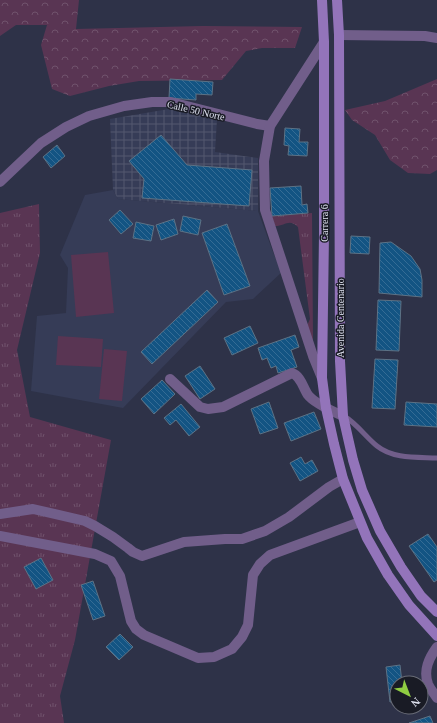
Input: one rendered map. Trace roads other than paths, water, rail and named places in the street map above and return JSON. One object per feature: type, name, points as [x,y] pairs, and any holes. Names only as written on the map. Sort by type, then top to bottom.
[{"type":"main road","name":"Carrera 6","points":[[322,0],[324,42],[322,378],[326,408],[343,479],[367,538],[388,575],[409,605],[437,636]]},
{"type":"main road","name":"Avenida Centenario","points":[[337,0],[339,35],[340,361],[343,416],[353,460],[362,490],[380,531],[421,596],[437,612]]},
{"type":"street","points":[[339,35],[424,36],[437,38]]},
{"type":"street","points":[[322,378],[312,356],[265,210],[264,161],[270,126],[324,42]]},
{"type":"street","name":"Calle 50 Norte","points":[[0,182],[41,143],[66,127],[89,116],[124,106],[152,102],[171,102],[270,126]]},
{"type":"street","points":[[170,379],[200,407],[208,409],[223,407],[292,373],[297,375],[309,396],[326,408],[343,416]]},
{"type":"street","points":[[0,514],[33,509],[85,521],[102,529],[133,552],[146,556],[184,542],[242,539],[265,531],[289,517],[329,487],[343,479]]},
{"type":"street","points":[[0,536],[95,554],[111,561],[120,576],[131,621],[136,629],[144,635],[198,658],[214,656],[232,649],[242,637],[248,625],[253,575],[260,564],[270,555],[360,522]]},
{"type":"street","points":[[437,647],[431,656],[426,669],[428,684],[437,698]]},
{"type":"lane","points":[[343,416],[351,420],[378,447],[401,456],[437,458]]}]
